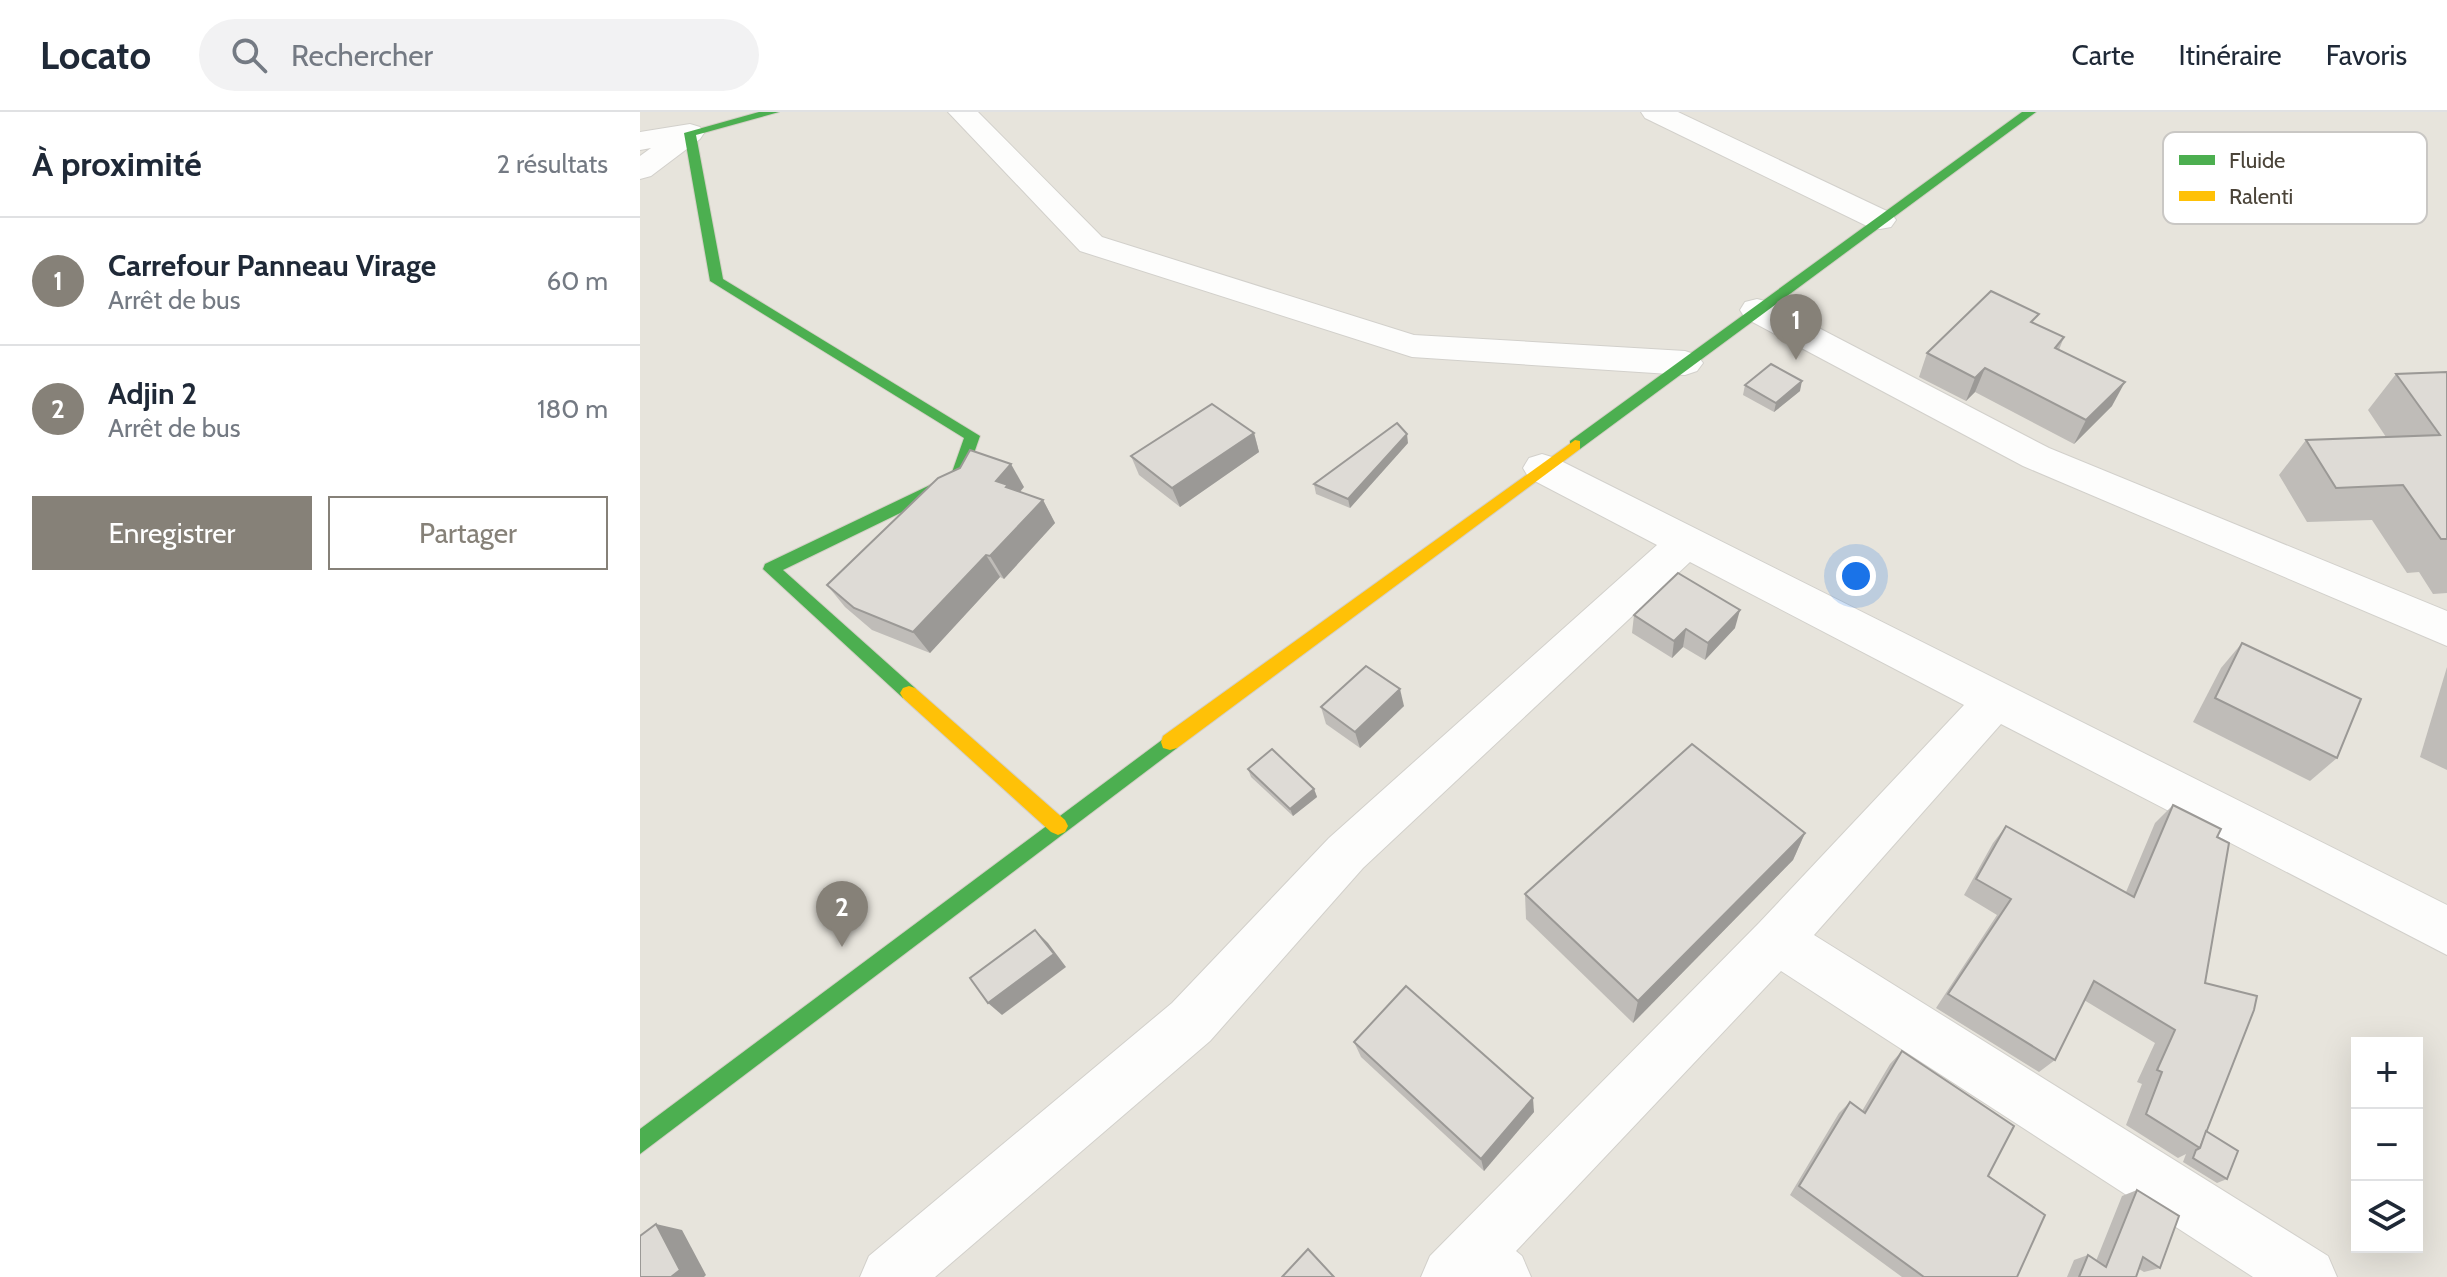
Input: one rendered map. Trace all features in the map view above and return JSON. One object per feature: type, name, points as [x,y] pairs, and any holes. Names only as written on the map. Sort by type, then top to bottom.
[{"type":"street","points":[[640,141],[690,133],[773,112]]},
{"type":"street","points":[[962,112],[1091,244],[1412,346],[1685,363]]},
{"type":"street","points":[[1655,112],[1880,220]]},
{"type":"street","points":[[640,1143],[1058,826],[2030,112]]},
{"type":"street","points":[[640,170],[690,133]]},
{"type":"street","points":[[690,133],[717,281],[972,436],[958,478],[771,569],[1058,826]]},
{"type":"street","points":[[1757,310],[2036,457],[2447,629]]},
{"type":"street","points":[[1542,468],[2447,931]]},
{"type":"street","points":[[890,1277],[1191,1022],[1346,853],[1686,542]]},
{"type":"street","points":[[1475,1269],[1995,701]]},
{"type":"street","points":[[1777,940],[2307,1277]]},
{"type":"shaded area","points":[[640,112],[2447,112],[2447,1277],[640,1277]]},
{"type":"building","points":[[1991,291],[2039,314],[2031,322],[2064,337],[2055,348],[2125,382],[2086,420],[1985,368],[1975,378],[1927,353]]},
{"type":"building","points":[[1771,364],[1802,381],[1776,403],[1745,385]]},
{"type":"building","points":[[2447,372],[2447,539],[2441,539],[2403,485],[2336,488],[2306,440],[2440,435],[2396,374]]},
{"type":"building","points":[[1212,404],[1254,433],[1172,488],[1131,456]]},
{"type":"building","points":[[1397,423],[1407,434],[1348,499],[1314,484]]},
{"type":"building","points":[[970,450],[1011,464],[996,481],[1043,500],[913,632],[854,608],[827,585],[938,478],[960,468]]},
{"type":"building","points":[[1678,573],[1740,610],[1708,643],[1686,629],[1674,641],[1634,615]]},
{"type":"building","points":[[2242,643],[2361,699],[2337,758],[2215,698]]},
{"type":"building","points":[[1366,666],[1400,689],[1355,732],[1321,707]]},
{"type":"building","points":[[1692,744],[1805,833],[1638,1001],[1525,894]]},
{"type":"building","points":[[1272,749],[1314,789],[1290,809],[1248,769]]},
{"type":"building","points":[[2173,805],[2221,829],[2217,837],[2229,843],[2205,983],[2257,996],[2200,1148],[2146,1114],[2162,1072],[2157,1070],[2175,1030],[2094,981],[2055,1060],[1948,994],[2011,899],[1976,879],[2006,826],[2134,897]]},
{"type":"building","points":[[1035,930],[1054,954],[988,1003],[970,978]]},
{"type":"building","points":[[1406,986],[1533,1098],[1481,1159],[1354,1042]]},
{"type":"building","points":[[1902,1051],[2014,1126],[1988,1176],[2045,1215],[2017,1277],[1924,1277],[1799,1186],[1850,1102],[1865,1113]]},
{"type":"building","points":[[2206,1131],[2238,1151],[2227,1179],[2193,1158]]},
{"type":"building","points":[[2137,1190],[2179,1216],[2160,1268],[2143,1257],[2136,1277],[2079,1277],[2088,1255],[2106,1267]]},
{"type":"building","points":[[656,1224],[680,1270],[671,1277],[640,1277],[640,1236]]},
{"type":"building","points":[[1308,1249],[1334,1277],[1282,1277]]},
{"type":"traffic: fast","points":[[773,112],[690,133],[717,281],[972,436],[958,478],[771,569],[909,693]]},
{"type":"traffic: fast","points":[[1575,445],[2030,112]]},
{"type":"traffic: fast","points":[[640,1143],[1170,742]]},
{"type":"traffic: slow","points":[[1170,742],[1575,445]]},
{"type":"traffic: slow","points":[[909,693],[1058,826]]},
{"type":"place","name":"Carrefour Panneau Virage","points":[[1796,360]]},
{"type":"place","name":"Adjin 2","points":[[842,947]]}]
